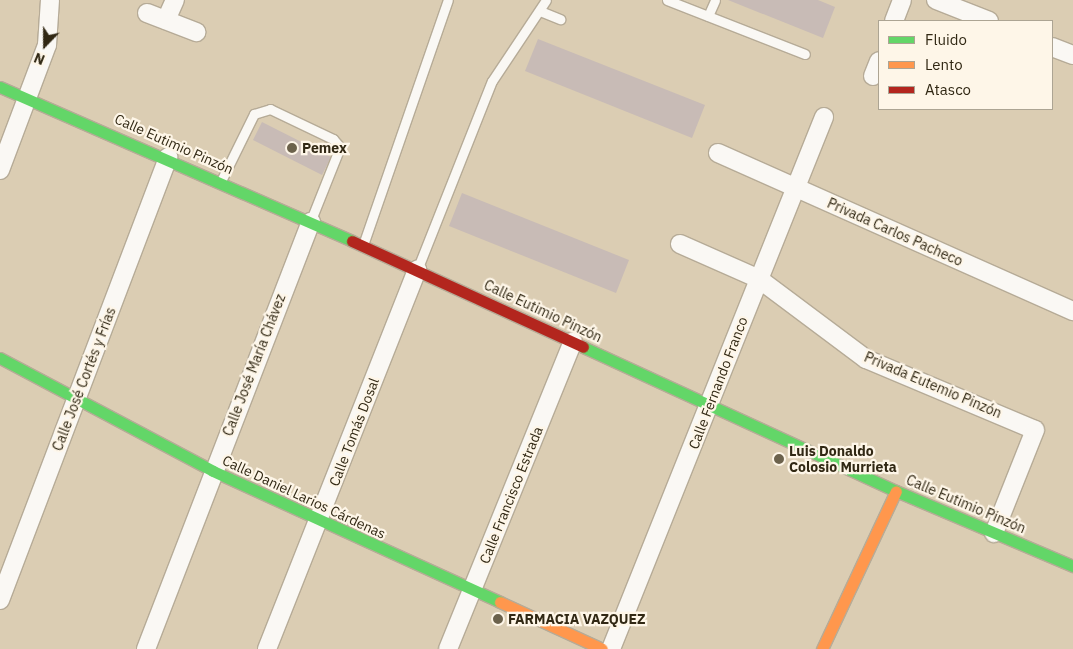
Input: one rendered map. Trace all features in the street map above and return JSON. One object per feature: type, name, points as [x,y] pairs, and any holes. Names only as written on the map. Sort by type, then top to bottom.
[{"type":"street","points":[[0,170],[47,45],[50,0]]},
{"type":"street","points":[[166,20],[175,0]]},
{"type":"street","points":[[894,20],[902,0]]},
{"type":"street","points":[[936,0],[986,20]]},
{"type":"street","points":[[146,13],[196,32]]},
{"type":"street","points":[[1053,47],[1073,55]]},
{"type":"street","name":"Calle Eutimio Pinzón","points":[[0,87],[168,157],[711,404],[896,491],[1073,566]]},
{"type":"street","name":"Calle Fernando Franco","points":[[611,649],[711,404],[824,117]]},
{"type":"street","name":"Privada Carlos Pacheco","points":[[718,153],[1073,311]]},
{"type":"street","name":"Calle José Cortés y Frías","points":[[0,600],[168,157]]},
{"type":"street","name":"Calle José María Chávez","points":[[146,649],[310,222]]},
{"type":"street","name":"Privada Eutemio Pinzón","points":[[680,244],[759,279],[866,358],[1035,430],[994,533]]},
{"type":"street","name":"Calle Tomás Dosal","points":[[267,649],[417,270]]},
{"type":"street","name":"Calle Francisco Estrada","points":[[448,649],[573,341]]},
{"type":"street","name":"Calle Daniel Larios Cárdenas","points":[[0,358],[213,471],[602,649]]},
{"type":"street","points":[[822,649],[896,491]]},
{"type":"lane","points":[[363,245],[448,0]]},
{"type":"lane","points":[[417,270],[492,81],[546,0]]},
{"type":"lane","points":[[667,0],[805,54]]},
{"type":"lane","points":[[708,16],[715,0]]},
{"type":"lane","points":[[540,10],[560,19]]},
{"type":"lane","points":[[221,181],[254,114],[270,109],[333,138],[340,148],[340,158],[310,222]]},
{"type":"building","points":[[728,0],[818,0],[835,7],[823,38]]},
{"type":"building","points":[[538,39],[705,105],[692,138],[525,71]]},
{"type":"building","name":"Pemex","points":[[262,122],[331,157],[322,175],[253,140]]},
{"type":"building","points":[[462,193],[629,260],[616,293],[449,226]]},
{"type":"traffic: fast","points":[[0,87],[352,241]]},
{"type":"traffic: fast","points":[[583,347],[896,491],[1073,566]]},
{"type":"traffic: fast","points":[[0,358],[213,471],[500,602]]},
{"type":"traffic: slow","points":[[822,649],[896,491]]},
{"type":"traffic: slow","points":[[500,602],[602,649]]},
{"type":"traffic: jam","points":[[352,241],[583,347]]},
{"type":"place","name":"Pemex","points":[[292,148]]},
{"type":"place","name":"Luis Donaldo Colosio Murrieta","points":[[779,459]]},
{"type":"place","name":"FARMACIA VAZQUEZ","points":[[498,619]]}]
